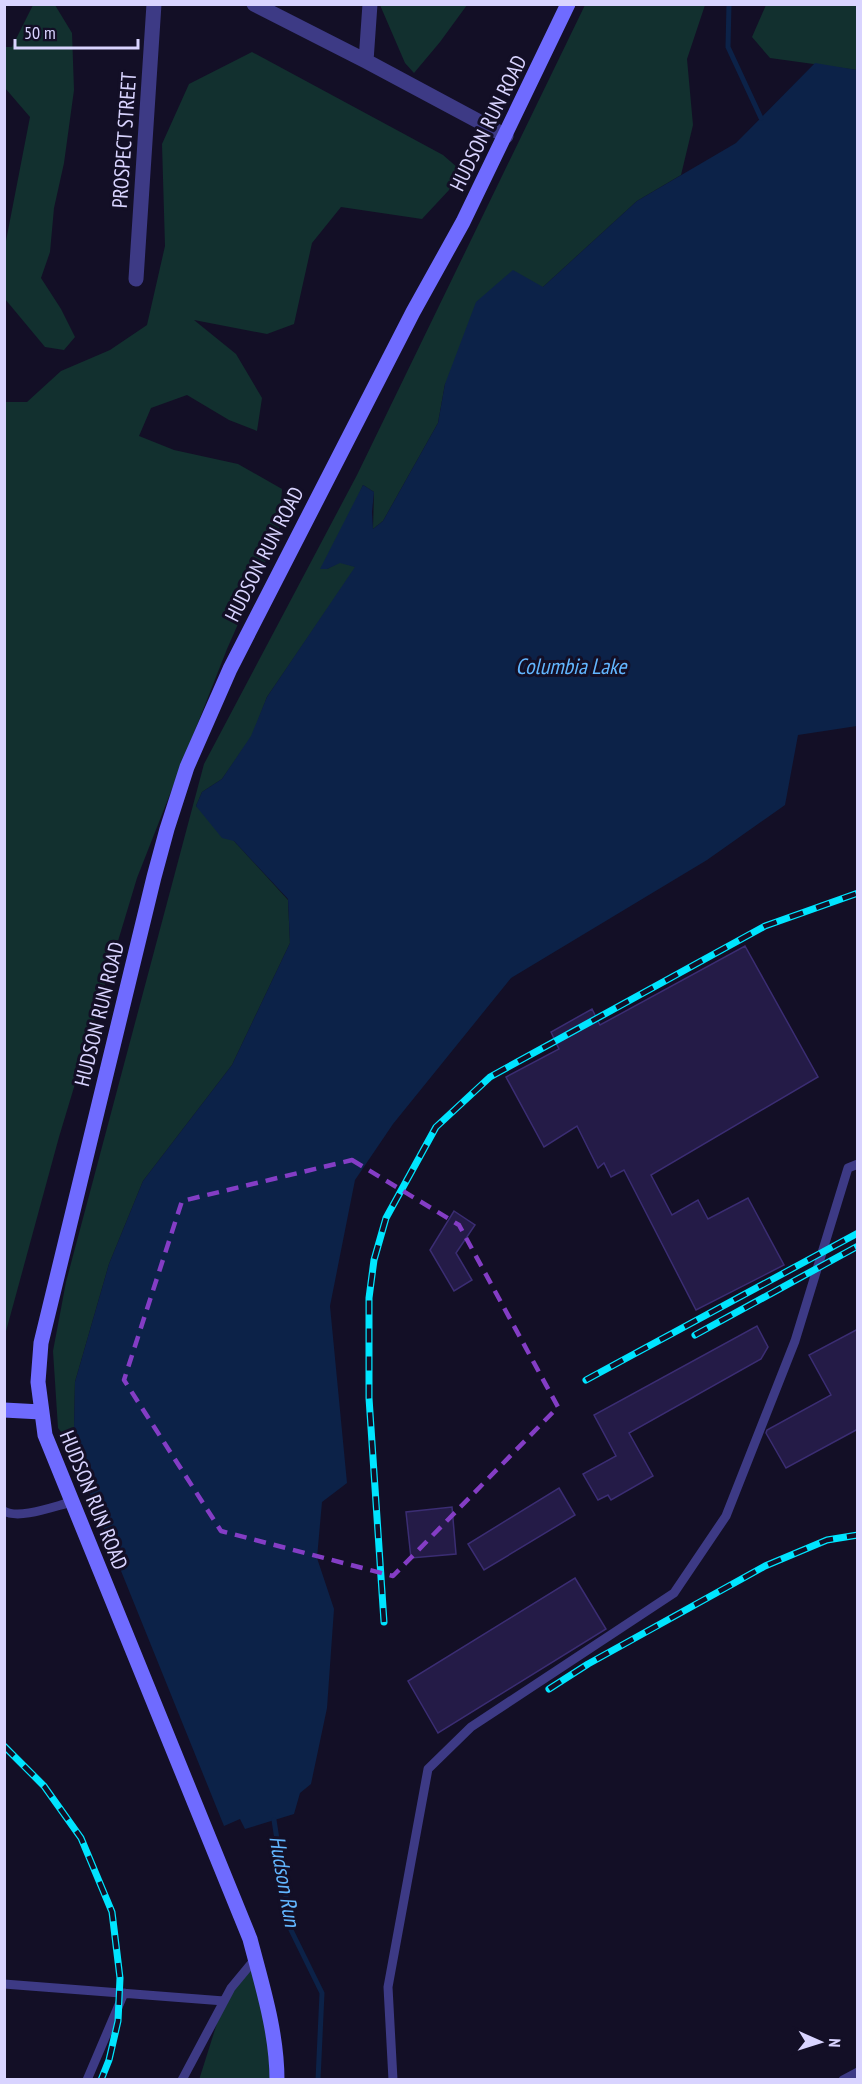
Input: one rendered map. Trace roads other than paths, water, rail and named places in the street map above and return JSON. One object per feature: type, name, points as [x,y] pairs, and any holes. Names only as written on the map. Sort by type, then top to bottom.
[{"type":"main road","name":"HUDSON RUN ROAD","points":[[277,2079],[277,2055],[259,1968],[239,1912],[45,1435],[41,1412],[39,1362],[43,1332],[154,877],[187,767],[251,626],[413,312],[464,222],[568,4]]},
{"type":"main road","points":[[4,1410],[41,1412]]},
{"type":"street","name":"PROSPECT STREET","points":[[136,279],[154,4]]},
{"type":"street","points":[[254,4],[506,135]]},
{"type":"street","points":[[366,61],[370,4]]},
{"type":"lane","points":[[393,2079],[388,1987],[428,1768],[471,1727],[674,1593],[726,1516],[795,1341],[848,1168],[858,1164]]},
{"type":"lane","points":[[4,1511],[20,1515],[72,1502]]},
{"type":"lane","points":[[182,2079],[231,1988],[255,1959]]},
{"type":"lane","points":[[4,1984],[225,2001]]},
{"type":"lane","points":[[87,2079],[124,1993]]},
{"type":"lane","points":[[843,2079],[858,2072]]},
{"type":"water","name":"Columbia Lake","points":[[815,63],[857,70],[857,726],[798,735],[785,805],[707,860],[511,978],[393,1124],[355,1180],[330,1306],[347,1483],[322,1502],[317,1558],[334,1609],[327,1708],[311,1784],[300,1793],[294,1814],[245,1829],[240,1819],[224,1826],[69,1442],[74,1429],[75,1382],[109,1264],[143,1181],[232,1065],[290,943],[288,899],[234,841],[222,838],[196,806],[202,792],[222,779],[251,736],[267,697],[355,567],[340,563],[327,569],[320,569],[363,485],[374,492],[373,529],[383,521],[438,423],[445,384],[476,302],[513,270],[543,287],[637,201],[736,143]]},
{"type":"waterway","name":"Hudson Run","points":[[729,4],[728,47],[761,118]]},
{"type":"waterway","name":"Hudson Run","points":[[274,1820],[291,1930],[322,1993],[318,2080]]},
{"type":"railway","points":[[384,1622],[369,1398],[369,1298],[374,1260],[386,1218],[436,1127],[490,1077],[765,926],[858,893]]},
{"type":"railway","points":[[586,1380],[858,1233]]},
{"type":"railway","points":[[695,1335],[858,1246]]},
{"type":"railway","points":[[549,1689],[588,1664],[765,1566],[827,1540],[858,1535]]},
{"type":"railway","points":[[4,1746],[44,1786],[81,1838],[112,1912],[120,1978],[118,2021],[109,2060],[101,2080]]}]
